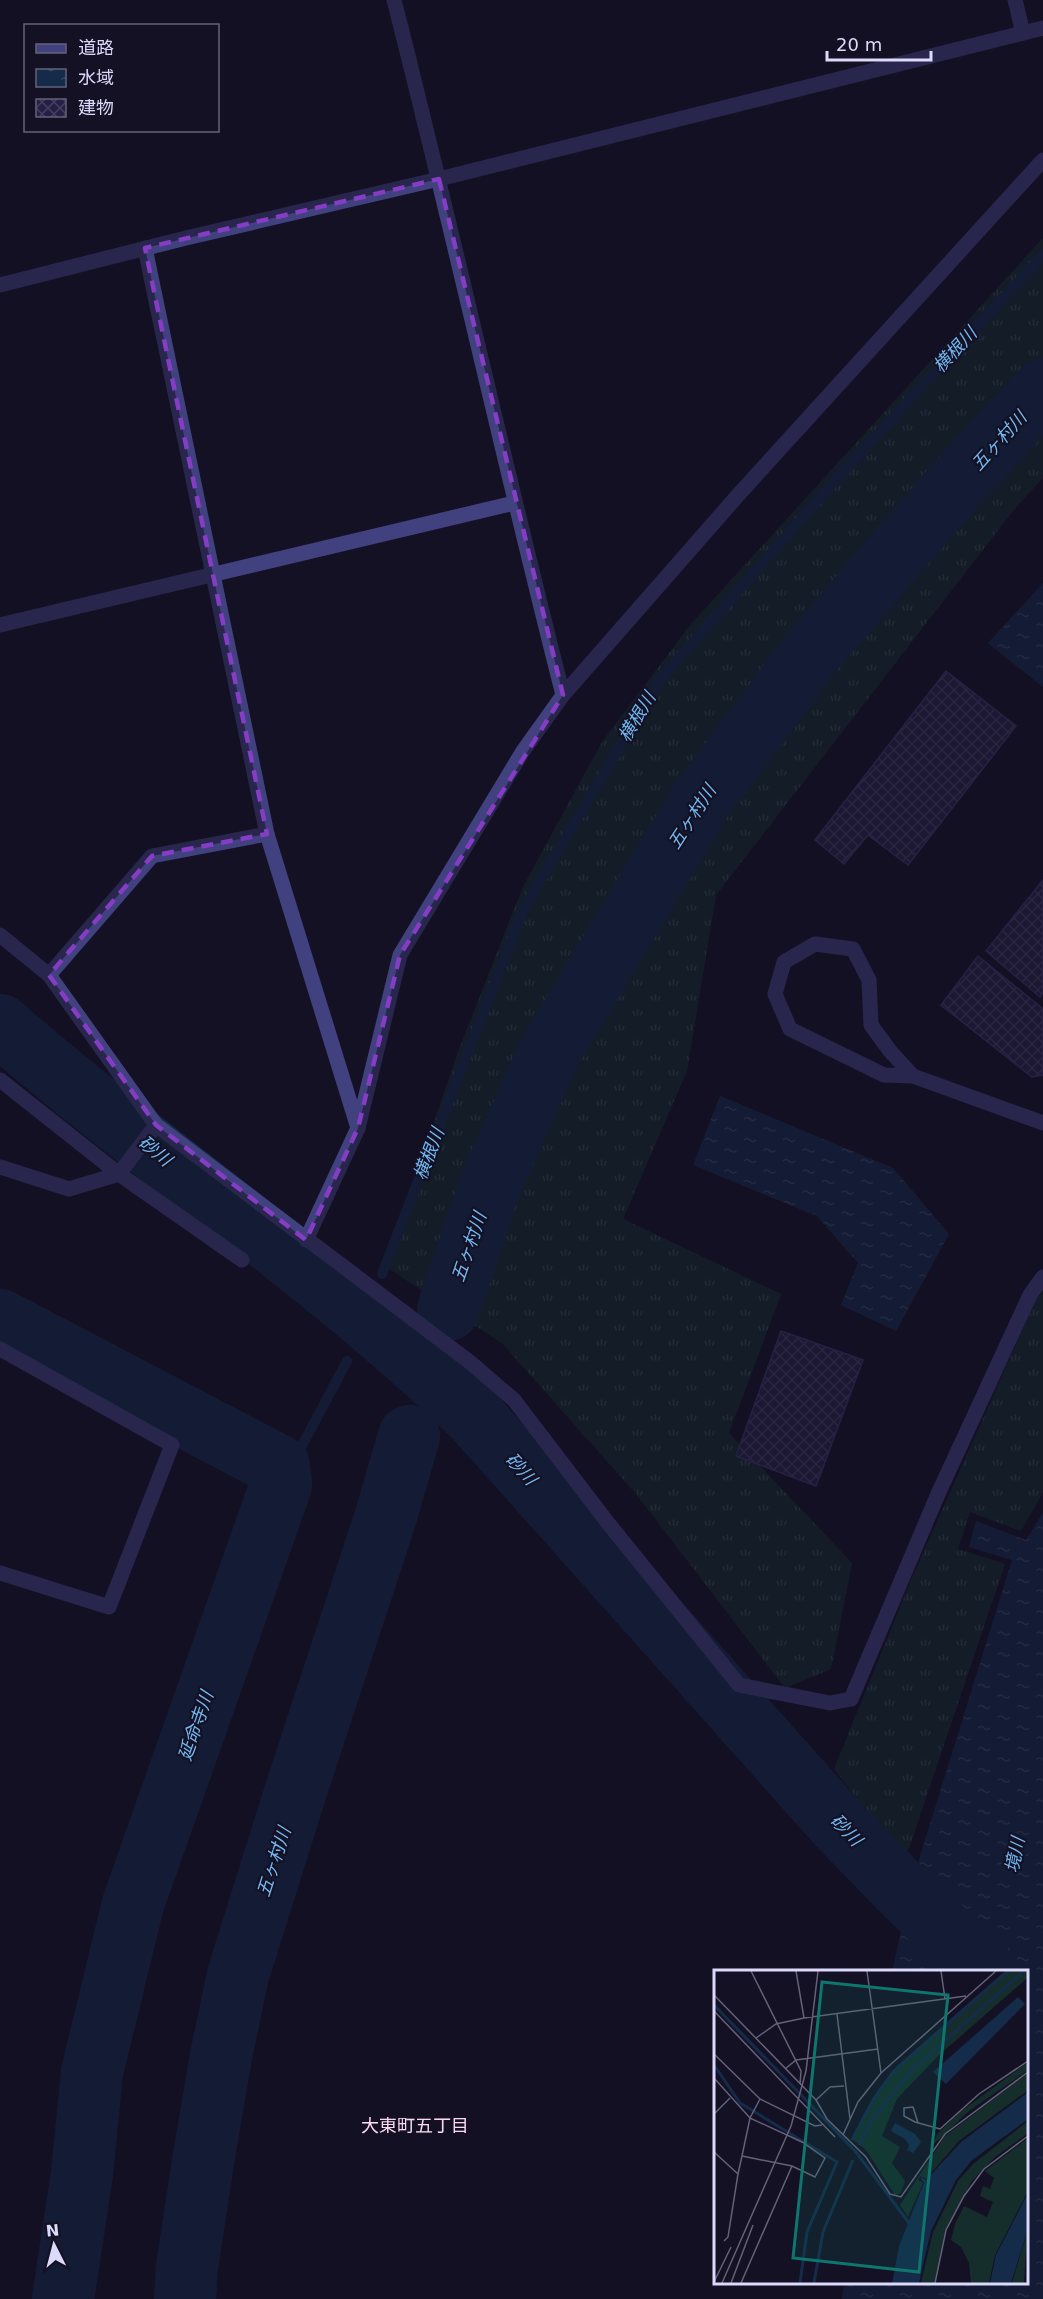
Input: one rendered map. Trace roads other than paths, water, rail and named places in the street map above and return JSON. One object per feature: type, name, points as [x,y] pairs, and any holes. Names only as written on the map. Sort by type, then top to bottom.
[{"type":"street","points":[[393,0],[439,178],[514,503],[563,695]]},
{"type":"street","points":[[1015,0],[1023,33]]},
{"type":"street","points":[[0,285],[1043,28]]},
{"type":"street","points":[[306,1240],[358,1128],[399,955],[523,751],[563,695],[738,494],[1043,160]]},
{"type":"street","points":[[145,248],[267,834],[358,1128]]},
{"type":"street","points":[[0,625],[514,503]]},
{"type":"street","points":[[49,975],[152,856],[267,834]]},
{"type":"street","points":[[0,935],[49,975],[154,1125],[471,1363],[514,1400],[608,1522],[739,1684],[830,1703],[851,1699],[938,1494],[1030,1295],[1043,1277]]},
{"type":"street","points":[[913,1076],[890,1051],[871,1025],[869,980],[854,950],[815,944],[784,962],[775,994],[790,1029],[884,1075],[913,1076],[1043,1123]]},
{"type":"street","points":[[0,1080],[119,1172],[242,1260]]},
{"type":"street","points":[[0,1167],[69,1189],[119,1172],[154,1125]]},
{"type":"street","points":[[0,1348],[172,1445],[109,1607],[0,1573]]},
{"type":"water","points":[[1043,583],[1043,687],[988,643]]},
{"type":"water","points":[[720,1096],[893,1168],[949,1234],[896,1331],[841,1305],[858,1263],[817,1216],[693,1165]]},
{"type":"water","name":"境川","points":[[1043,1513],[1043,2299],[842,2299],[844,2284],[1028,2284],[1028,1970],[892,1970],[913,1879],[1012,1560],[969,1547],[976,1521],[1026,1540]]},
{"type":"waterway","name":"横根川","points":[[382,1274],[523,910],[659,681],[832,484],[1043,255]]},
{"type":"waterway","name":"五ヶ村川","points":[[448,1310],[491,1183],[549,1053],[702,799],[816,647],[958,482],[1043,390]]},
{"type":"waterway","name":"砂川","points":[[0,1025],[59,1075],[361,1314],[475,1417],[840,1826],[984,1970]]},
{"type":"waterway","name":"延命寺川","points":[[0,1320],[279,1466],[281,1485],[133,1904],[92,2072],[82,2174],[63,2299]]},
{"type":"waterway","name":"横根川","points":[[281,1485],[347,1361]]},
{"type":"waterway","name":"五ヶ村川","points":[[185,2299],[187,2267],[203,2162],[221,2056],[238,1975],[386,1516],[409,1436]]},
{"type":"district","name":"大東町五丁目","points":[[415,2126]]}]
